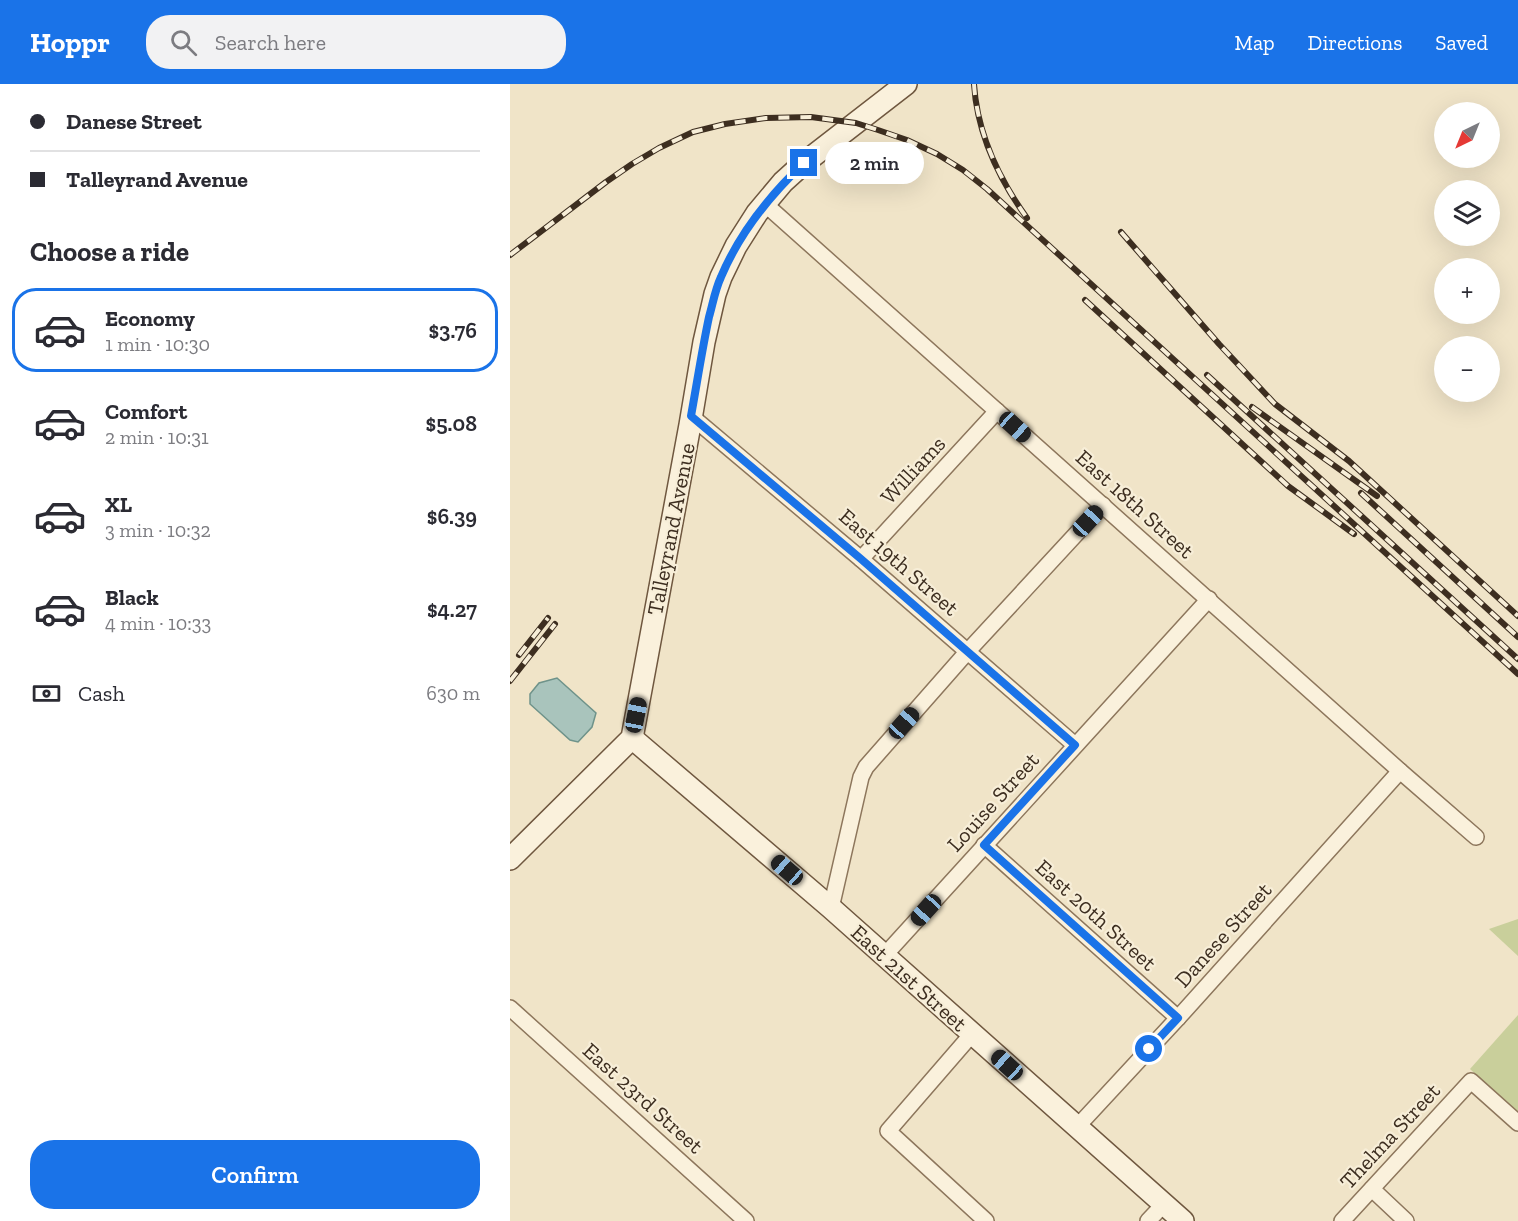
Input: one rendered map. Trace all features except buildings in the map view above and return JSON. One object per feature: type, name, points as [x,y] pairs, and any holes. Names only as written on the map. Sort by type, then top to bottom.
[{"type":"street","name":"Talleyrand Avenue","points":[[632,738],[704,342],[718,286],[736,246],[752,220],[783,182],[906,84]]},
{"type":"street","name":"East 18th Street","points":[[765,204],[1476,837]]},
{"type":"street","name":"Williams","points":[[861,559],[997,411]]},
{"type":"street","name":"East 19th Street","points":[[691,416],[861,559],[1075,745]]},
{"type":"street","points":[[831,908],[861,777],[866,768],[968,651],[1103,505]]},
{"type":"street","name":"Louise Street","points":[[884,956],[1209,599]]},
{"type":"street","points":[[510,859],[632,738]]},
{"type":"street","name":"East 21st Street","points":[[632,738],[831,908],[1183,1221]]},
{"type":"street","name":"Danese Street","points":[[1077,1127],[1400,771]]},
{"type":"street","name":"East 20th Street","points":[[984,845],[1178,1018]]},
{"type":"street","name":"East 23rd Street","points":[[510,1008],[746,1221]]},
{"type":"street","points":[[972,1034],[888,1131],[987,1221]]},
{"type":"street","name":"Thelma Street","points":[[1342,1221],[1471,1081],[1518,1123]]},
{"type":"street","points":[[1372,1189],[1406,1221]]},
{"type":"street","points":[[1148,1221],[1164,1204]]},
{"type":"green space","points":[[1518,919],[1518,956],[1489,929]]},
{"type":"green space","points":[[1518,1015],[1518,1114],[1470,1069]]},
{"type":"water","points":[[557,678],[596,713],[592,727],[578,742],[570,740],[530,704],[530,694],[539,683]]},
{"type":"railway","points":[[974,84],[980,120],[991,154],[1007,187],[1027,218]]},
{"type":"railway","points":[[510,255],[632,164],[693,132],[725,124],[766,118],[811,117],[856,123],[907,140],[937,154],[963,170],[987,189],[1518,674]]},
{"type":"railway","points":[[1121,232],[1275,404],[1349,461],[1518,616]]},
{"type":"railway","points":[[1085,300],[1288,486],[1354,534]]},
{"type":"railway","points":[[1207,375],[1518,659]]},
{"type":"railway","points":[[1252,407],[1377,496]]},
{"type":"railway","points":[[1361,493],[1518,637]]},
{"type":"railway","points":[[519,655],[548,618]]},
{"type":"railway","points":[[510,681],[555,624]]},
{"type":"route","points":[[804,163],[783,182],[757,213],[736,246],[721,277],[704,342],[691,416],[861,559],[1075,745],[984,845],[1178,1018],[1149,1049]]}]
